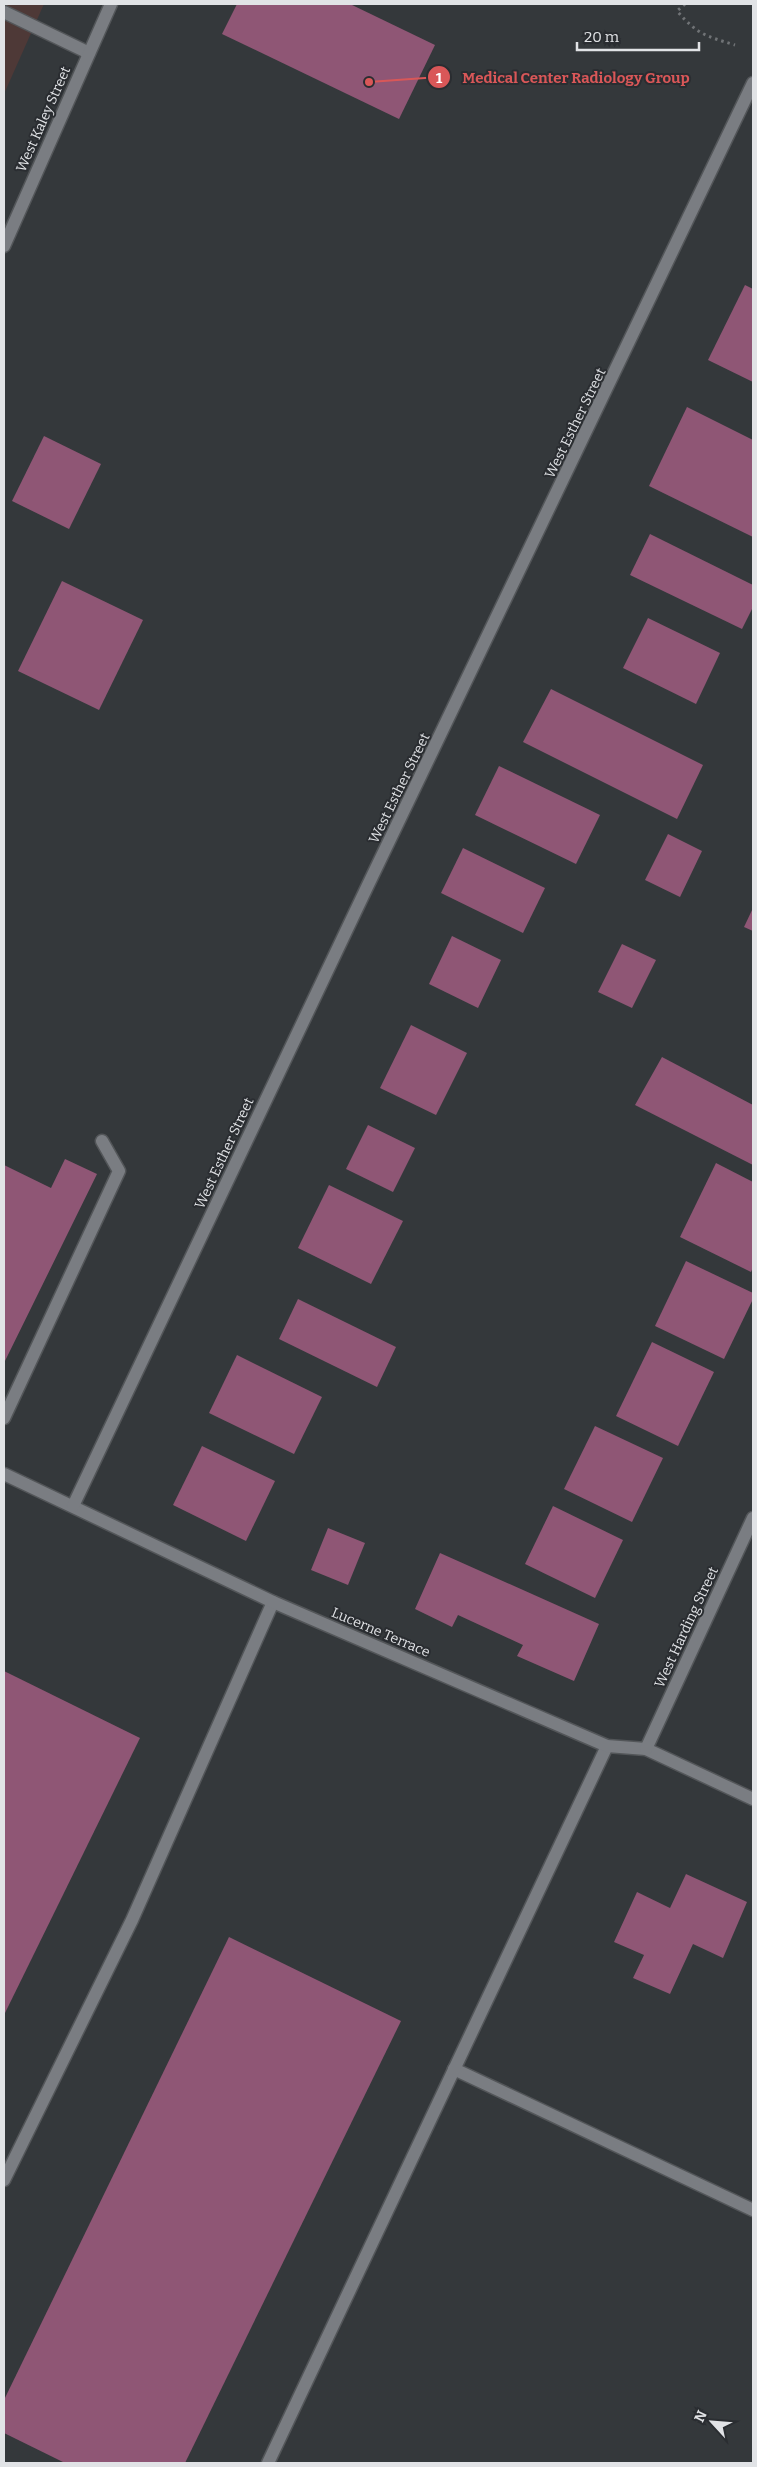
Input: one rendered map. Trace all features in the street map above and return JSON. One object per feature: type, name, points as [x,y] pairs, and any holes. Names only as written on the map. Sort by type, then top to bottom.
[{"type":"street","name":"West Kaley Street","points":[[4,246],[111,4]]},
{"type":"street","points":[[4,12],[89,53]]},
{"type":"street","name":"West Esther Street","points":[[73,1506],[359,903],[753,84]]},
{"type":"street","points":[[4,1418],[119,1171],[102,1142]]},
{"type":"street","name":"Lucerne Terrace","points":[[4,1474],[273,1602],[606,1746],[646,1749],[753,1799]]},
{"type":"street","name":"West Harding Street","points":[[646,1749],[753,1518]]},
{"type":"street","points":[[4,2180],[132,1920],[273,1602]]},
{"type":"street","points":[[268,2463],[606,1746]]},
{"type":"street","points":[[454,2069],[753,2210]]},
{"type":"path","points":[[685,4],[677,12],[692,28],[705,36],[735,45]]},
{"type":"shaded area","points":[[4,4],[44,4],[4,94]]},
{"type":"building","points":[[237,4],[350,4],[435,45],[399,119],[222,34]]},
{"type":"building","points":[[745,285],[753,289],[753,382],[708,360]]},
{"type":"building","points":[[687,407],[753,440],[753,537],[649,486]]},
{"type":"building","points":[[44,436],[101,464],[69,529],[12,501]]},
{"type":"building","points":[[650,534],[753,585],[753,607],[742,629],[630,575]]},
{"type":"building","points":[[62,581],[143,620],[99,710],[18,671]]},
{"type":"building","points":[[648,618],[720,653],[696,704],[623,668]]},
{"type":"building","points":[[551,689],[703,765],[677,819],[523,742]]},
{"type":"building","points":[[499,766],[600,815],[576,864],[475,815]]},
{"type":"building","points":[[668,834],[702,851],[680,897],[645,880]]},
{"type":"building","points":[[463,848],[545,888],[523,933],[441,893]]},
{"type":"building","points":[[753,908],[753,931],[744,927]]},
{"type":"building","points":[[452,936],[501,960],[478,1008],[429,984]]},
{"type":"building","points":[[622,944],[656,960],[632,1008],[598,992]]},
{"type":"building","points":[[411,1025],[467,1053],[436,1115],[380,1088]]},
{"type":"building","points":[[662,1057],[753,1105],[753,1165],[635,1105]]},
{"type":"building","points":[[368,1125],[415,1148],[393,1192],[346,1169]]},
{"type":"building","points":[[65,1159],[97,1174],[4,1363],[4,1165],[51,1188]]},
{"type":"building","points":[[716,1163],[753,1182],[753,1267],[751,1272],[680,1237]]},
{"type":"building","points":[[329,1185],[403,1221],[371,1284],[298,1248]]},
{"type":"building","points":[[686,1261],[753,1293],[753,1299],[724,1359],[655,1326]]},
{"type":"building","points":[[298,1299],[396,1347],[377,1387],[279,1339]]},
{"type":"building","points":[[652,1342],[714,1372],[678,1446],[616,1416]]},
{"type":"building","points":[[237,1355],[322,1397],[294,1454],[209,1413]]},
{"type":"building","points":[[595,1426],[663,1458],[632,1522],[564,1489]]},
{"type":"building","points":[[202,1446],[275,1481],[246,1541],[173,1505]]},
{"type":"building","points":[[553,1506],[623,1540],[595,1598],[525,1564]]},
{"type":"building","points":[[328,1528],[365,1543],[348,1585],[311,1570]]},
{"type":"building","points":[[440,1553],[599,1624],[574,1681],[517,1656],[523,1645],[458,1615],[452,1627],[415,1609]]},
{"type":"building","points":[[4,1671],[140,1738],[4,2015]]},
{"type":"building","points":[[686,1874],[747,1902],[723,1958],[693,1944],[670,1994],[633,1978],[644,1955],[614,1942],[637,1892],[670,1908]]},
{"type":"building","points":[[229,1937],[401,2021],[185,2463],[65,2463],[4,2433],[4,2400]]},
{"type":"place","name":"Medical Center Radiology Group","points":[[369,82]]}]
